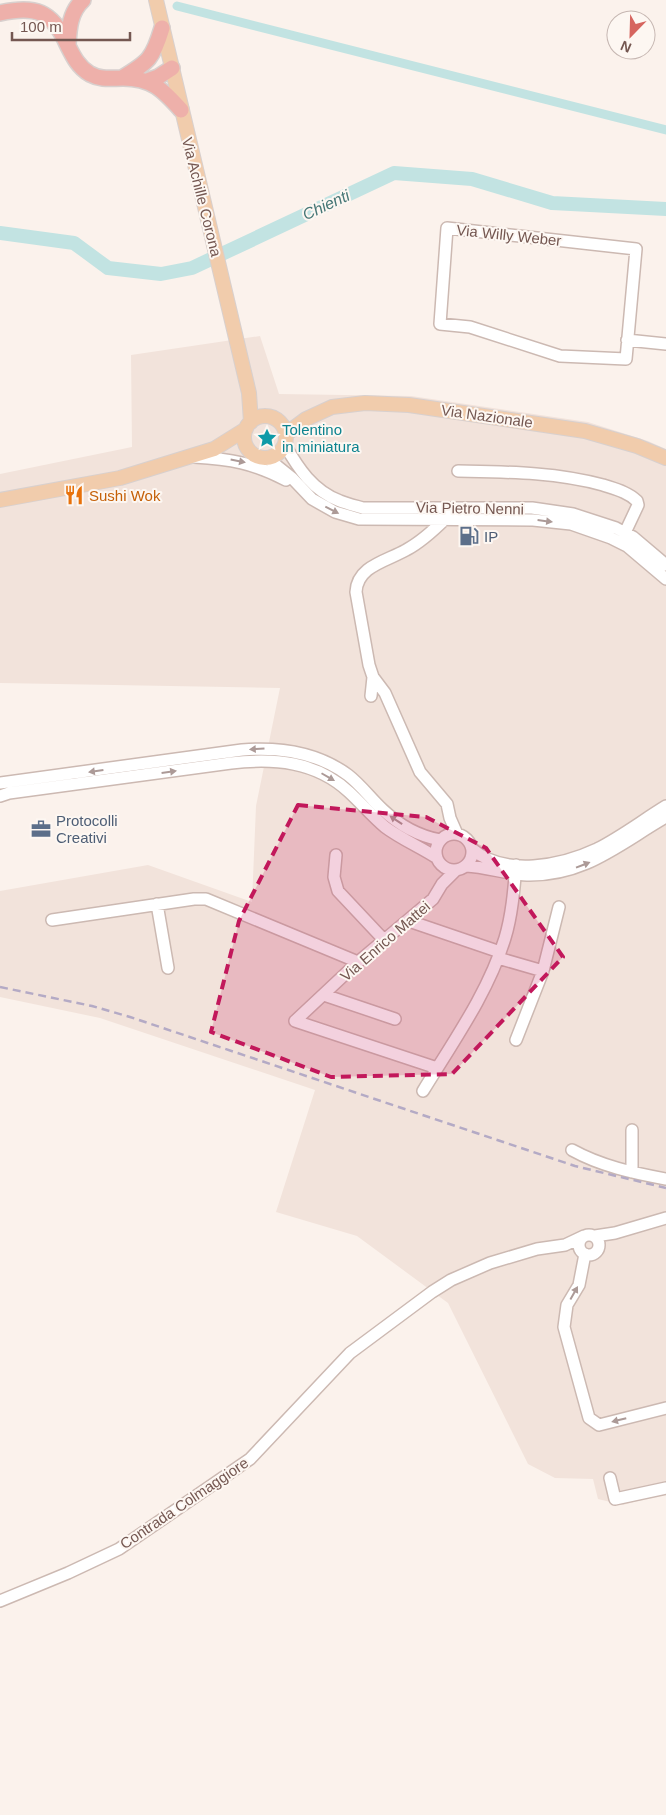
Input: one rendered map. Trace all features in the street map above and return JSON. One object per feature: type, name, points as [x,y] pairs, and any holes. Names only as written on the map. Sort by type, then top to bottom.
[{"type":"highway","points":[[0,6],[28,0]]},
{"type":"highway","points":[[68,46],[70,20],[74,10],[83,0]]},
{"type":"highway","points":[[0,13],[24,9],[35,10],[45,14],[60,29],[72,55],[89,74],[109,80],[122,78],[147,81],[158,78],[172,68]]},
{"type":"highway","points":[[122,78],[144,65],[153,51],[162,28]]},
{"type":"highway","points":[[144,65],[160,65],[172,68]]},
{"type":"highway","points":[[147,81],[163,91],[181,110]]},
{"type":"main road","name":"Via Achille Corona","points":[[156,0],[248,393],[248,426]]},
{"type":"main road","name":"Via Achille Corona","points":[[248,393],[273,418]]},
{"type":"main road","name":"Via Nazionale","points":[[286,440],[306,419],[332,407],[365,403],[409,405],[585,430],[637,446],[666,458]]},
{"type":"main road","points":[[214,449],[248,426],[256,418],[273,418],[282,424],[286,440],[278,454],[267,458],[256,456],[248,449],[245,442],[248,426]]},
{"type":"main road","name":"Via Nazionale","points":[[273,418],[306,419]]},
{"type":"main road","points":[[0,500],[120,478],[214,449],[248,449]]},
{"type":"street","name":"Via Willy Weber","points":[[447,228],[636,249],[627,340],[626,359],[560,356],[470,326],[440,324],[447,228]]},
{"type":"street","points":[[627,340],[666,344]]},
{"type":"street","name":"Via Pietro Nenni","points":[[286,440],[300,471],[318,488],[339,501],[363,508],[394,512],[446,513],[532,508],[574,514],[616,528],[627,546],[666,579]]},
{"type":"street","points":[[190,456],[247,463],[263,468],[304,490]]},
{"type":"street","name":"Via Pietro Nenni","points":[[267,458],[312,499],[335,512],[359,519],[394,512]]},
{"type":"street","points":[[458,471],[545,474],[584,480],[632,496],[638,505],[623,538]]},
{"type":"street","points":[[446,513],[428,535],[407,550],[375,564],[360,576],[356,584],[356,592],[360,622],[373,677],[385,693],[420,772],[447,804],[450,818],[457,834]]},
{"type":"street","name":"Via Pietro Nenni","points":[[623,538],[633,537],[666,565]]},
{"type":"street","points":[[371,696],[373,677]]},
{"type":"street","points":[[0,783],[242,750],[278,749],[302,753],[339,769],[391,817],[421,835],[442,839],[450,834],[457,834],[467,839],[472,849],[472,856],[461,868]]},
{"type":"street","points":[[0,796],[9,793],[231,763],[279,761],[304,766],[332,779],[349,792],[387,828],[439,860],[446,868],[489,868],[537,874],[572,869],[600,858],[666,817]]},
{"type":"street","points":[[472,849],[485,858],[515,870],[569,860],[597,849],[666,806]]},
{"type":"street","points":[[442,884],[437,847],[450,818]]},
{"type":"street","points":[[336,855],[334,877],[338,891],[385,941]]},
{"type":"street","name":"Via Enrico Mattei","points":[[437,1068],[295,1021],[358,962],[433,899],[442,884],[461,868]]},
{"type":"street","points":[[423,1091],[480,997],[499,955],[509,919],[515,870]]},
{"type":"street","points":[[52,920],[157,904],[206,899],[358,962]]},
{"type":"street","points":[[157,904],[168,968]]},
{"type":"street","points":[[516,1040],[543,971],[559,907]]},
{"type":"street","points":[[409,921],[543,971]]},
{"type":"street","name":"Via Enrico Mattei","points":[[324,995],[395,1019]]},
{"type":"street","points":[[632,1130],[632,1172]]},
{"type":"street","points":[[572,1150],[592,1160],[632,1172],[666,1179]]},
{"type":"street","points":[[565,1245],[615,1234],[666,1218]]},
{"type":"street","points":[[565,1245],[584,1253],[595,1253],[593,1239]]},
{"type":"street","points":[[593,1239],[579,1245],[584,1253],[579,1284],[567,1305],[564,1327],[589,1418],[599,1425],[666,1408]]},
{"type":"street","name":"Contrada Colmaggiore","points":[[0,1601],[68,1573],[119,1549],[235,1470],[250,1459],[350,1353],[434,1290],[451,1280],[490,1263],[537,1249],[565,1245]]},
{"type":"street","points":[[610,1478],[615,1499],[666,1488]]},
{"type":"highlighted area","points":[[298,805],[426,817],[486,848],[563,957],[452,1074],[331,1077],[211,1032],[239,921]]},
{"type":"shaded area","points":[[260,336],[279,394],[411,396],[588,422],[648,441],[666,449],[666,1493],[623,1505],[598,1499],[593,1479],[555,1478],[528,1464],[448,1303],[357,1236],[276,1212],[315,1090],[100,1018],[0,997],[0,891],[148,865],[252,902],[256,806],[280,688],[0,683],[0,474],[132,447],[131,355]]},
{"type":"waterway","points":[[177,6],[666,130]]},
{"type":"waterway","name":"Chienti","points":[[0,233],[74,243],[108,268],[161,274],[192,268],[394,173],[472,179],[552,203],[666,209]]},
{"type":"railway","points":[[0,987],[92,1006],[130,1017],[575,1166],[666,1188]]},
{"type":"place","name":"Tolentino in miniatura","points":[[267,438]]},
{"type":"place","name":"Sushi Wok","points":[[74,495]]},
{"type":"place","name":"IP","points":[[469,536]]},
{"type":"place","name":"Protocolli Creativi","points":[[41,829]]}]
